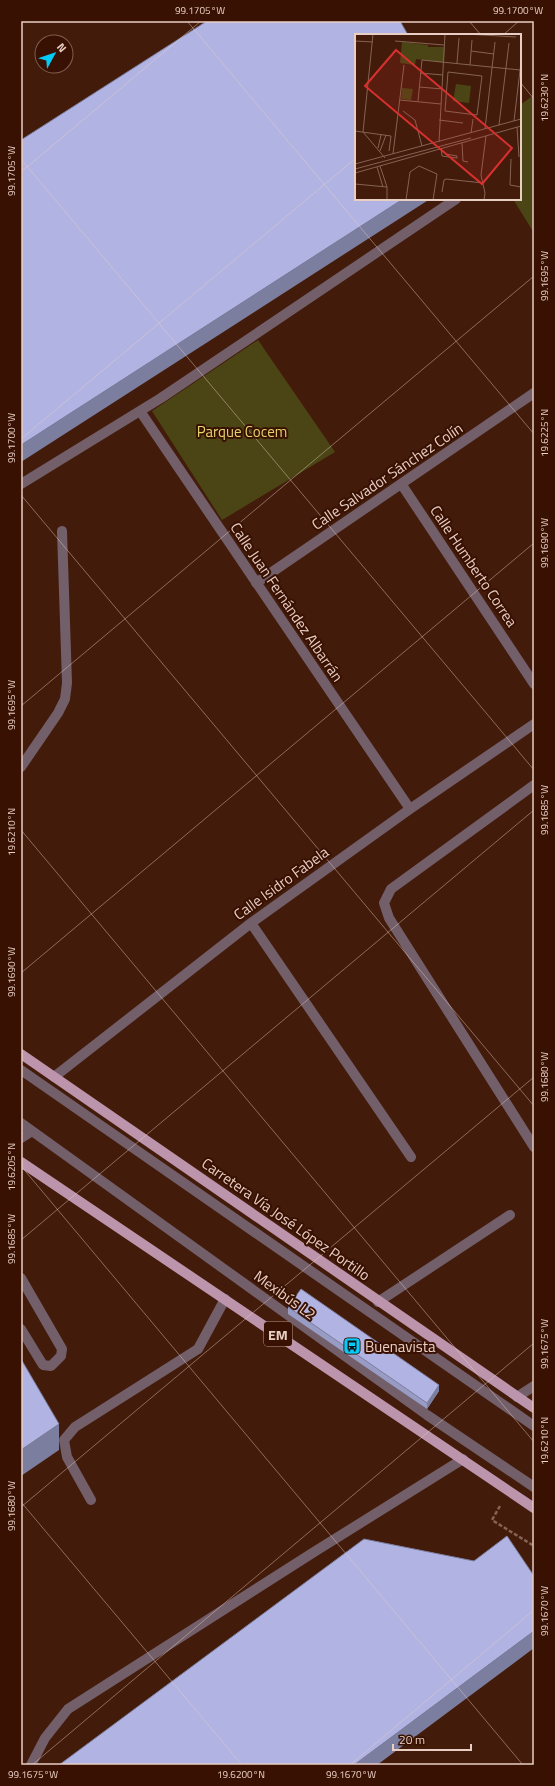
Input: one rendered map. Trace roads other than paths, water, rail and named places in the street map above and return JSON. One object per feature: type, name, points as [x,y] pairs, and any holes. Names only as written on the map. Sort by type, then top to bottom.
[{"type":"main road","name":"Carretera Vía José López Portillo","points":[[21,1054],[378,1302],[534,1408]]},
{"type":"main road","name":"EM","points":[[21,1162],[534,1508]]},
{"type":"street","points":[[21,484],[140,411],[455,200]]},
{"type":"street","name":"Calle Salvador Sánchez Colín","points":[[256,583],[402,486],[534,394]]},
{"type":"street","name":"Calle Juan Fernández Albarrán","points":[[140,411],[410,809]]},
{"type":"street","name":"Calle Humberto Correa","points":[[402,486],[534,684]]},
{"type":"street","points":[[21,766],[58,713],[65,699],[67,683],[62,531]]},
{"type":"street","name":"Calle Isidro Fabela","points":[[54,1077],[251,923],[410,809],[534,724]]},
{"type":"street","points":[[534,785],[391,889],[384,903],[389,918],[534,1147]]},
{"type":"street","points":[[251,923],[412,1157]]},
{"type":"street","points":[[21,1070],[534,1426]]},
{"type":"street","name":"Mexibús L2","points":[[21,1124],[427,1415],[534,1487]]},
{"type":"street","points":[[21,1138],[32,1131]]},
{"type":"street","points":[[378,1302],[510,1215]]},
{"type":"street","points":[[21,1278],[62,1349],[61,1356],[51,1366],[43,1364],[21,1329]]},
{"type":"street","points":[[91,1500],[67,1457],[64,1440],[75,1427],[198,1349],[225,1299]]},
{"type":"street","points":[[517,1397],[534,1386]]},
{"type":"street","points":[[30,1765],[44,1738],[68,1709],[463,1459]]},
{"type":"place","name":"Buenavista","points":[[352,1346]]},
{"type":"park label","name":"Parque Cocem","points":[[242,431]]}]
